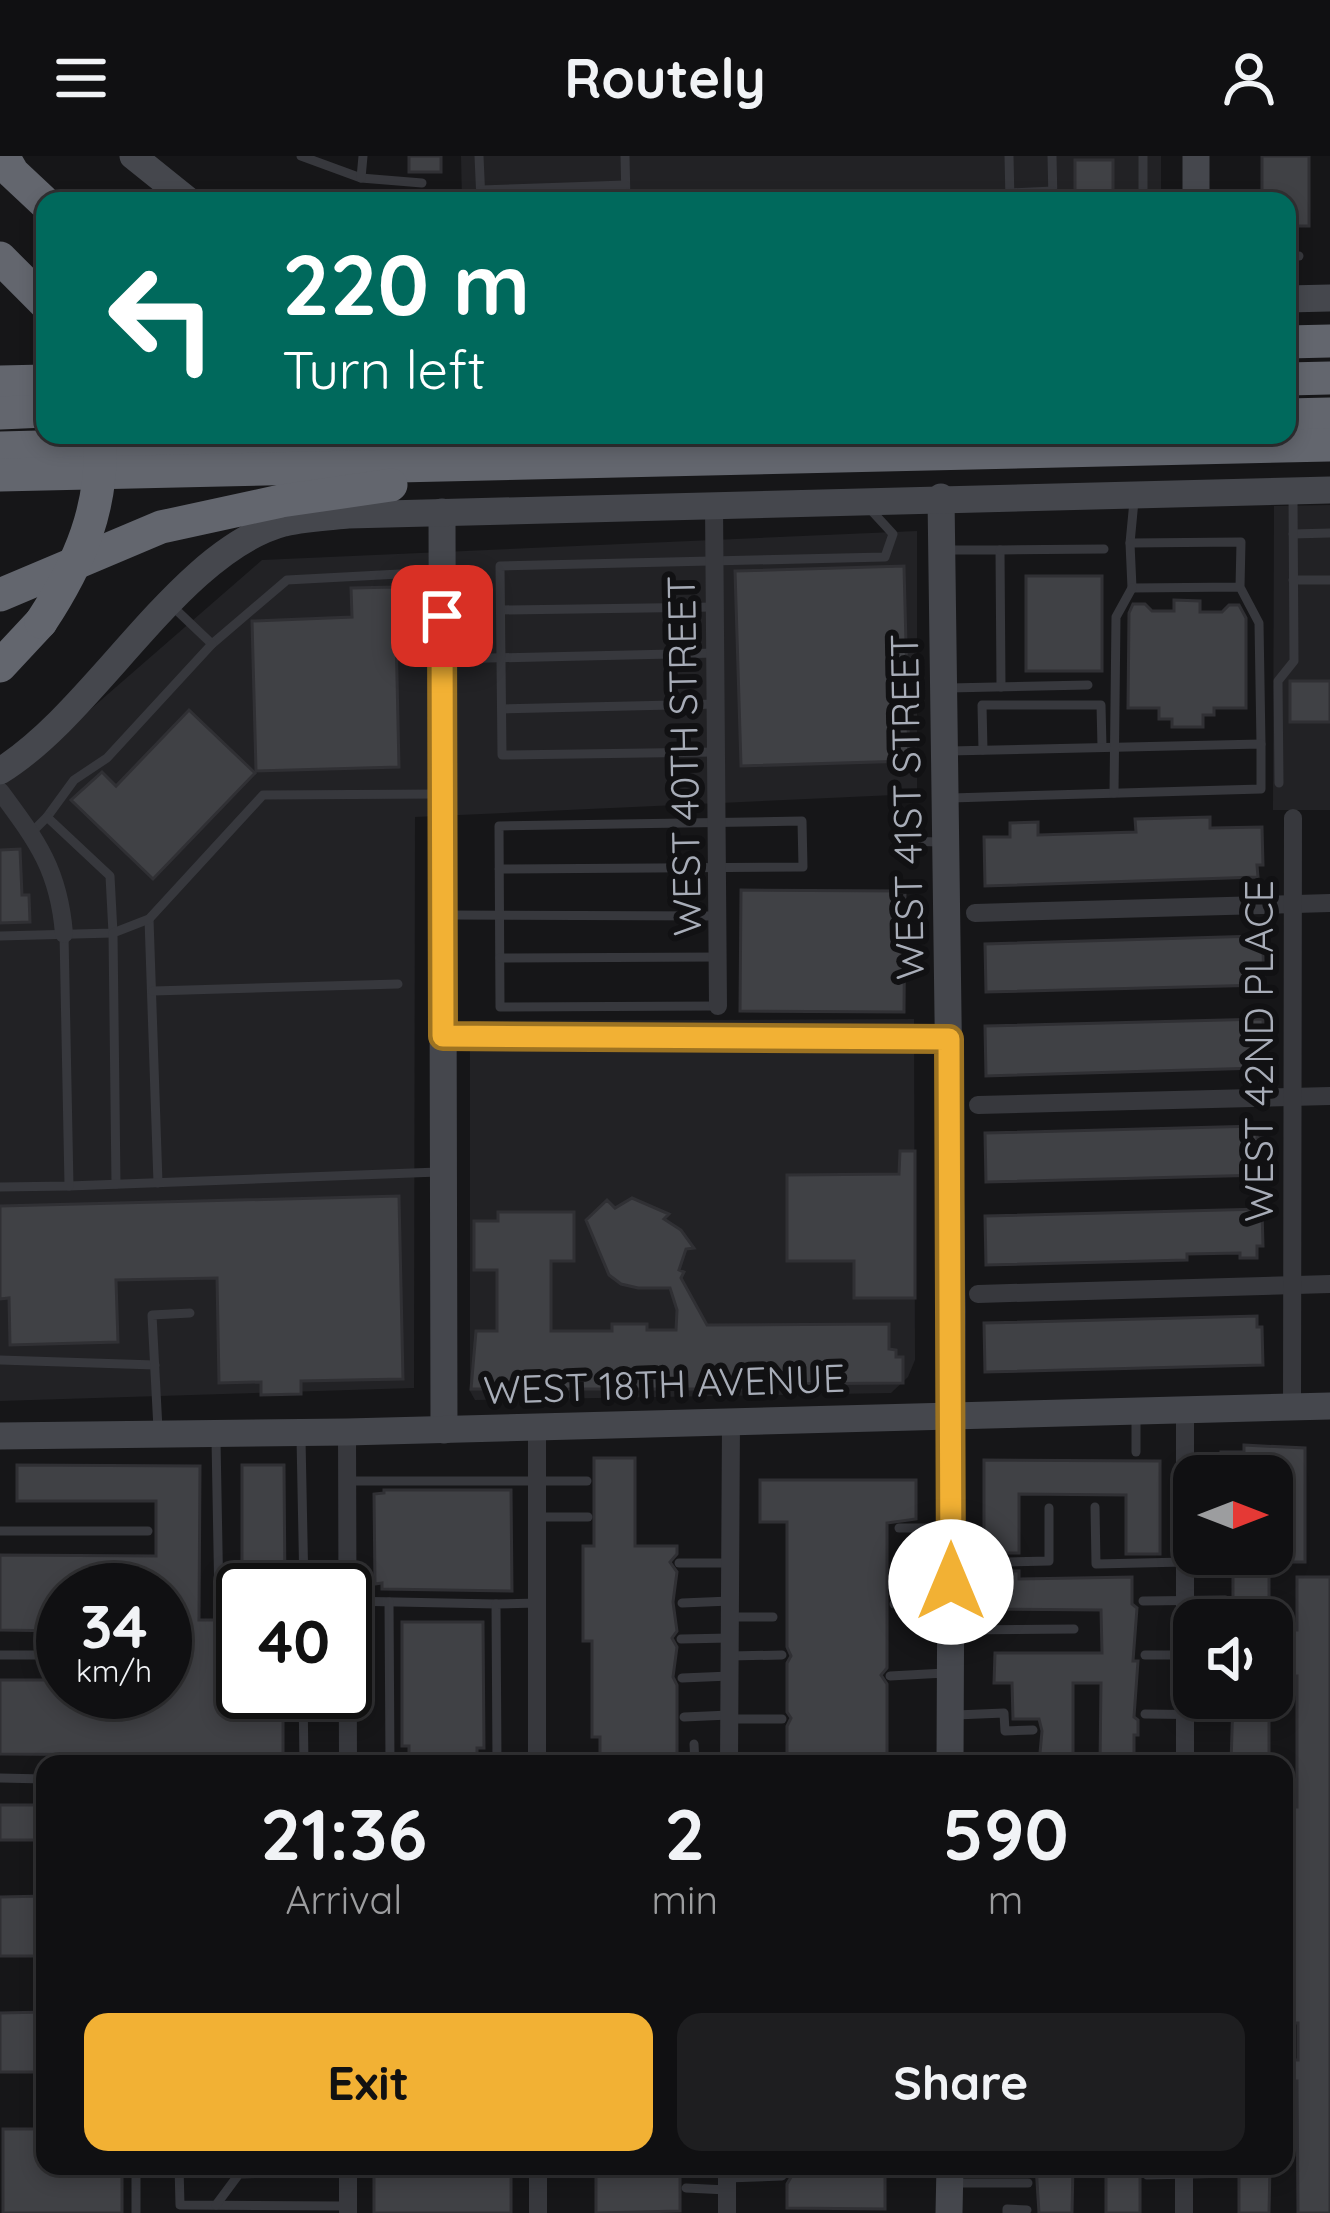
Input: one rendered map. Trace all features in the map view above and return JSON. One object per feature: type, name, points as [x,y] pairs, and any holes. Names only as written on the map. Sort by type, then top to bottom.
[{"type":"highway","points":[[3,156],[36,195]]},
{"type":"highway","points":[[0,194],[36,210]]},
{"type":"highway","points":[[0,258],[36,294]]},
{"type":"highway","points":[[1296,342],[1330,340]]},
{"type":"highway","points":[[1296,379],[1330,378]]},
{"type":"highway","points":[[0,382],[36,381]]},
{"type":"highway","points":[[0,412],[36,411]]},
{"type":"highway","points":[[1296,415],[1330,414]]},
{"type":"highway","points":[[0,666],[41,622],[85,546],[100,480],[100,444]]},
{"type":"highway","points":[[0,448],[154,444]]},
{"type":"highway","points":[[0,475],[1330,445]]},
{"type":"highway","points":[[0,595],[145,532],[218,513],[351,490],[578,464]]},
{"type":"street","points":[[133,156],[178,192]]},
{"type":"street","points":[[1196,156],[1196,192]]},
{"type":"street","points":[[1296,298],[1330,298]]},
{"type":"street","points":[[0,771],[63,719],[222,554],[282,524],[348,514],[1330,490]]},
{"type":"street","name":"WEST 41ST STREET","points":[[941,497],[949,1039],[950,1755]]},
{"type":"street","name":"WEST 40TH STREET","points":[[715,505],[718,1006]]},
{"type":"street","points":[[442,512],[444,1430]]},
{"type":"street","points":[[0,791],[43,848],[61,897],[64,934]]},
{"type":"street","name":"WEST 42ND PLACE","points":[[1292,1407],[1293,818]]},
{"type":"street","points":[[975,913],[1330,903]]},
{"type":"street","points":[[978,1105],[1330,1096]]},
{"type":"street","points":[[978,1294],[1330,1284]]},
{"type":"street","name":"WEST 18TH AVENUE","points":[[0,1436],[444,1430],[1330,1406]]},
{"type":"street","points":[[1185,1411],[1185,1455]]},
{"type":"street","points":[[729,1755],[730,1422]]},
{"type":"street","points":[[537,1427],[537,1755]]},
{"type":"street","points":[[347,1432],[347,1563]]},
{"type":"street","points":[[347,1719],[348,1755]]},
{"type":"street","points":[[1185,1719],[1185,1755]]},
{"type":"street","points":[[348,2175],[348,2210]]},
{"type":"street","points":[[538,2175],[538,2213]]},
{"type":"street","points":[[950,2175],[950,2213]]},
{"type":"street","points":[[1184,2175],[1184,2213]]},
{"type":"street","points":[[727,2178],[727,2213]]},
{"type":"lane","points":[[301,156],[361,178],[422,182]]},
{"type":"lane","points":[[361,178],[362,156]]},
{"type":"lane","points":[[479,156],[481,192]]},
{"type":"lane","points":[[625,156],[626,192]]},
{"type":"lane","points":[[1009,156],[1010,192]]},
{"type":"lane","points":[[1052,156],[1053,192]]},
{"type":"lane","points":[[1143,156],[1143,192]]},
{"type":"lane","points":[[534,192],[626,185]]},
{"type":"lane","points":[[1279,783],[1278,681],[1294,661],[1292,490]]},
{"type":"lane","points":[[1107,747],[1116,617],[1132,588],[1135,494]]},
{"type":"lane","points":[[718,752],[502,755],[500,566],[885,556],[893,534],[861,500]]},
{"type":"lane","points":[[1293,534],[1330,533]]},
{"type":"lane","points":[[945,798],[1261,789],[1258,623],[1240,587],[1241,542],[1130,543]]},
{"type":"lane","points":[[942,550],[1104,549]]},
{"type":"lane","points":[[1000,550],[1001,687]]},
{"type":"lane","points":[[31,832],[74,780],[107,758],[212,644],[287,580],[442,572]]},
{"type":"lane","points":[[1293,580],[1330,580]]},
{"type":"lane","points":[[1132,588],[1240,587]]},
{"type":"lane","points":[[170,604],[212,644]]},
{"type":"lane","points":[[501,610],[716,607]]},
{"type":"lane","points":[[442,659],[716,653]]},
{"type":"lane","points":[[944,688],[1088,685]]},
{"type":"lane","points":[[502,709],[717,704]]},
{"type":"lane","points":[[983,750],[982,705],[1101,705],[1114,793]]},
{"type":"lane","points":[[945,751],[1261,744]]},
{"type":"lane","points":[[0,936],[112,933],[149,919],[263,795],[442,794]]},
{"type":"lane","points":[[47,817],[110,876],[116,1184]]},
{"type":"lane","points":[[499,869],[803,867],[802,821],[499,826],[499,869],[500,914],[500,1007],[718,1006]]},
{"type":"lane","points":[[897,841],[946,842]]},
{"type":"lane","points":[[443,915],[719,916]]},
{"type":"lane","points":[[149,919],[158,1183]]},
{"type":"lane","points":[[64,934],[69,1186]]},
{"type":"lane","points":[[500,958],[720,958]]},
{"type":"lane","points":[[153,991],[398,984]]},
{"type":"lane","points":[[443,1036],[949,1039]]},
{"type":"lane","points":[[0,1187],[443,1172]]},
{"type":"lane","points":[[158,1434],[152,1315],[190,1313]]},
{"type":"lane","points":[[0,1360],[154,1365]]},
{"type":"lane","points":[[1136,1412],[1136,1452]]},
{"type":"lane","points":[[301,1432],[303,1563]]},
{"type":"lane","points":[[216,1434],[218,1563]]},
{"type":"lane","points":[[347,1481],[587,1481]]},
{"type":"lane","points":[[1095,1507],[1096,1564],[1173,1562]]},
{"type":"lane","points":[[895,1604],[951,1595],[1048,1561],[1048,1508]]},
{"type":"lane","points":[[537,1517],[588,1517]]},
{"type":"lane","points":[[899,1528],[951,1528]]},
{"type":"lane","points":[[0,1531],[148,1531]]},
{"type":"lane","points":[[680,1563],[730,1563]]},
{"type":"lane","points":[[894,1583],[1074,1629]]},
{"type":"lane","points":[[1143,1601],[1173,1601]]},
{"type":"lane","points":[[372,1602],[537,1603]]},
{"type":"lane","points":[[389,1602],[390,1755]]},
{"type":"lane","points":[[682,1603],[773,1617]]},
{"type":"lane","points":[[496,1604],[497,1755]]},
{"type":"lane","points":[[681,1639],[730,1657]]},
{"type":"lane","points":[[0,1655],[36,1655]]},
{"type":"lane","points":[[682,1678],[730,1657],[782,1655]]},
{"type":"lane","points":[[1144,1655],[1173,1655]]},
{"type":"lane","points":[[890,1676],[950,1673]]},
{"type":"lane","points":[[950,1715],[1004,1714],[1005,1731],[1033,1730]]},
{"type":"lane","points":[[1144,1714],[1173,1715]]},
{"type":"lane","points":[[684,1717],[782,1719]]},
{"type":"lane","points":[[303,1719],[304,1755]]},
{"type":"lane","points":[[694,1744],[695,1755]]},
{"type":"lane","points":[[0,1778],[36,1779]]},
{"type":"lane","points":[[136,2175],[136,2213]]},
{"type":"lane","points":[[179,2175],[178,2209],[216,2205],[348,2210]]},
{"type":"lane","points":[[216,2205],[238,2175]]},
{"type":"lane","points":[[959,2175],[1028,2183]]},
{"type":"lane","points":[[686,2188],[727,2178],[782,2176]]},
{"type":"lane","points":[[1006,2213],[1006,2209],[1027,2210]]},
{"type":"shaded area","points":[[461,156],[1161,156],[1161,192],[462,192]]},
{"type":"shaded area","points":[[1330,505],[1330,810],[1273,810],[1274,506]]},
{"type":"shaded area","points":[[917,531],[917,794],[415,817],[414,1388],[0,1401],[0,788],[262,560]]},
{"type":"shaded area","points":[[914,1019],[915,1360],[908,1377],[891,1393],[475,1400],[470,1391],[470,1021]]},
{"type":"building","points":[[409,156],[441,156],[441,172],[409,172]]},
{"type":"building","points":[[1262,156],[1309,156],[1309,226],[1296,226],[1296,192],[1262,192]]},
{"type":"building","points":[[1075,160],[1113,160],[1113,192],[1075,192]]},
{"type":"building","points":[[904,566],[909,761],[741,766],[735,571]]},
{"type":"building","points":[[1026,576],[1102,576],[1102,671],[1026,671]]},
{"type":"building","points":[[395,587],[399,767],[256,771],[252,621],[352,617],[351,588]]},
{"type":"building","points":[[1174,600],[1200,601],[1200,612],[1222,612],[1229,605],[1239,605],[1246,618],[1246,708],[1214,708],[1214,715],[1203,715],[1203,727],[1172,727],[1172,719],[1159,719],[1159,708],[1128,708],[1129,613],[1133,604],[1145,604],[1152,611],[1174,611]]},
{"type":"building","points":[[1290,681],[1330,681],[1330,722],[1290,722]]},
{"type":"building","points":[[189,710],[255,773],[153,879],[71,800],[102,772],[116,786]]},
{"type":"building","points":[[1210,817],[1210,828],[1262,827],[1263,865],[1257,865],[1258,877],[985,886],[984,837],[1010,837],[1010,823],[1038,822],[1038,835],[1136,832],[1135,819]]},
{"type":"building","points":[[20,849],[22,895],[29,895],[30,922],[0,923],[0,850]]},
{"type":"building","points":[[741,890],[905,891],[904,1012],[740,1011]]},
{"type":"building","points":[[1257,936],[1257,948],[1263,948],[1264,985],[986,992],[985,944]]},
{"type":"building","points":[[1263,1019],[1264,1056],[1257,1056],[1258,1068],[986,1076],[985,1026]]},
{"type":"building","points":[[1257,1126],[1257,1138],[1263,1138],[1264,1175],[986,1182],[985,1133]]},
{"type":"building","points":[[900,1151],[915,1151],[915,1298],[854,1298],[854,1261],[787,1261],[787,1175],[899,1174]]},
{"type":"building","points":[[399,1196],[403,1379],[301,1381],[301,1394],[261,1395],[261,1382],[219,1383],[217,1278],[116,1280],[118,1342],[10,1345],[9,1298],[0,1299],[0,1206]]},
{"type":"building","points":[[632,1198],[669,1214],[664,1219],[681,1230],[694,1248],[686,1249],[679,1270],[707,1325],[889,1324],[889,1349],[903,1357],[903,1383],[745,1384],[745,1389],[471,1389],[476,1331],[497,1331],[497,1270],[474,1270],[474,1221],[498,1221],[498,1212],[574,1212],[574,1261],[551,1261],[551,1331],[612,1331],[612,1324],[676,1330],[677,1310],[670,1288],[638,1288],[609,1275],[586,1220],[607,1200],[615,1208]]},
{"type":"building","points":[[1262,1209],[1263,1246],[1257,1246],[1257,1258],[1240,1258],[1240,1253],[1187,1254],[1187,1260],[986,1265],[985,1216]]},
{"type":"building","points":[[1257,1316],[1257,1327],[1262,1327],[1263,1365],[985,1372],[984,1323]]},
{"type":"building","points":[[1244,1445],[1305,1448],[1305,1562],[1293,1562],[1293,1455],[1221,1455],[1244,1452]]},
{"type":"building","points":[[594,1458],[635,1458],[635,1546],[677,1546],[670,1562],[677,1572],[673,1602],[677,1631],[672,1638],[677,1647],[673,1677],[677,1755],[600,1755],[600,1737],[592,1737],[592,1641],[583,1641],[583,1546],[594,1546]]},
{"type":"building","points":[[984,1460],[1160,1461],[1160,1554],[1126,1554],[1126,1495],[1019,1494],[1019,1553],[984,1553]]},
{"type":"building","points":[[17,1465],[200,1466],[199,1620],[216,1620],[216,1719],[283,1719],[283,1755],[0,1754],[0,1680],[36,1680],[36,1719],[192,1719],[192,1563],[36,1563],[36,1631],[0,1630],[0,1555],[156,1556],[156,1501],[17,1501]]},
{"type":"building","points":[[242,1465],[284,1465],[285,1563],[242,1563]]},
{"type":"building","points":[[760,1480],[916,1480],[916,1519],[887,1523],[887,1668],[881,1675],[887,1684],[887,1755],[787,1755],[791,1718],[787,1663],[791,1656],[787,1647],[787,1522],[760,1522]]},
{"type":"building","points":[[384,1490],[511,1490],[512,1591],[382,1589],[382,1583],[375,1584],[374,1494]]},
{"type":"building","points":[[995,1571],[1019,1571],[1019,1579],[1132,1577],[1132,1604],[1137,1608],[1133,1661],[1138,1661],[1134,1755],[1100,1755],[1101,1683],[1073,1683],[1073,1755],[1040,1755],[1039,1719],[1013,1719],[1012,1683],[994,1683],[995,1653],[1102,1653],[1101,1610],[995,1609]]},
{"type":"building","points":[[1233,1575],[1269,1575],[1269,1599],[1233,1599]]},
{"type":"building","points":[[1297,1577],[1330,1577],[1330,2213],[1298,2213],[1297,2081],[1293,2081],[1298,2023],[1293,2023],[1297,1676],[1293,1676],[1293,1630],[1297,1630]]},
{"type":"building","points":[[402,1622],[483,1622],[484,1748],[477,1748],[477,1755],[409,1755],[409,1746],[402,1746]]},
{"type":"building","points":[[1232,1719],[1269,1719],[1269,1755],[1231,1755]]},
{"type":"building","points":[[0,1805],[36,1805],[36,1840],[0,1840]]},
{"type":"building","points":[[36,1896],[36,1956],[0,1956],[0,1897]]},
{"type":"building","points":[[36,2012],[36,2072],[0,2072],[0,2013]]},
{"type":"building","points":[[3,2129],[36,2129],[36,2175],[122,2175],[122,2213],[3,2213]]},
{"type":"building","points":[[374,2175],[511,2175],[511,2213],[374,2213]]},
{"type":"building","points":[[596,2175],[680,2175],[680,2211],[596,2213]]},
{"type":"building","points":[[885,2175],[885,2209],[787,2208],[791,2177]]},
{"type":"building","points":[[1037,2175],[1073,2175],[1072,2213],[1039,2213]]},
{"type":"building","points":[[1106,2175],[1140,2175],[1140,2213],[1106,2213]]},
{"type":"building","points":[[1239,2175],[1270,2175],[1269,2213],[1239,2213]]},
{"type":"route","points":[[442,616],[443,1036],[949,1039],[951,1582]]}]
